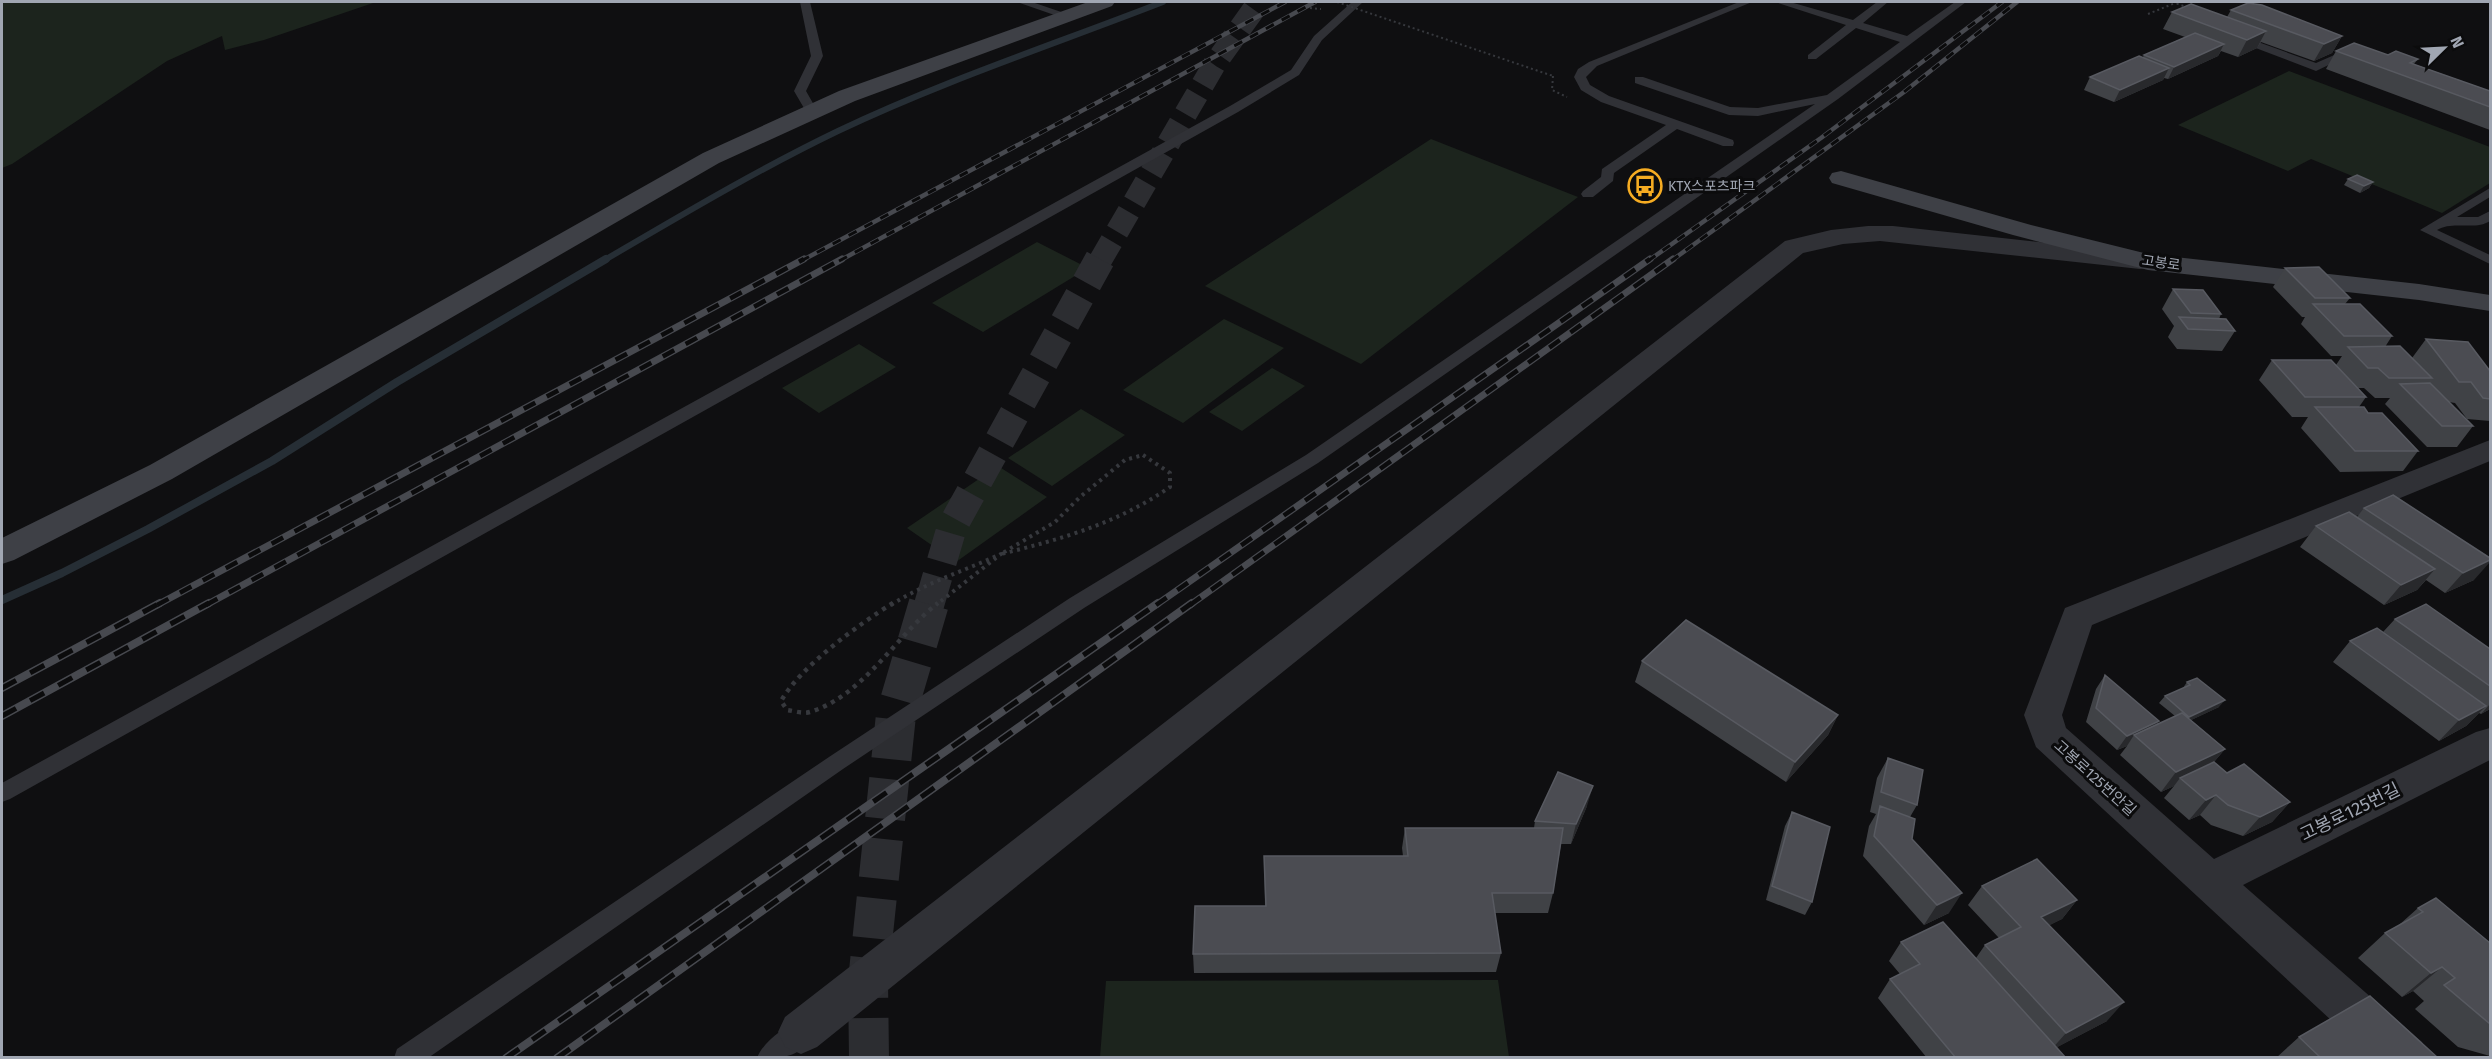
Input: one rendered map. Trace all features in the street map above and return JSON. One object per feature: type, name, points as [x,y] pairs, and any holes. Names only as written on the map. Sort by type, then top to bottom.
[{"type":"street","points":[[2,552],[161,472],[711,158],[847,96],[1105,2]]},
{"type":"street","name":"고봉로","points":[[1841,178],[2022,230],[2148,262],[2419,292],[2490,303]]},
{"type":"street","points":[[801,1032],[1794,247],[1837,236],[1876,233],[2148,262]]},
{"type":"street","name":"고봉로125번안길","points":[[2406,1058],[2049,736],[2043,715],[2077,617],[2490,450]]},
{"type":"street","name":"고봉로125번길","points":[[2210,881],[2490,743]]},
{"type":"lane","points":[[805,2],[817,56],[800,91],[812,112]]},
{"type":"lane","points":[[1022,2],[1067,16]]},
{"type":"lane","points":[[2,793],[1234,109],[1295,72],[1318,38],[1358,2]]},
{"type":"lane","points":[[1728,142],[1675,125],[1592,93],[1581,83],[1580,77],[1582,72],[1593,64],[1747,2]]},
{"type":"lane","points":[[1780,2],[1907,40]]},
{"type":"lane","points":[[1812,57],[1883,2]]},
{"type":"lane","points":[[406,1058],[836,763],[1058,616],[1312,459],[1834,96],[1961,2]]},
{"type":"lane","points":[[2221,31],[2316,67],[2350,51],[2361,54]]},
{"type":"lane","points":[[1639,80],[1729,111],[1758,112],[1834,96]]},
{"type":"lane","points":[[1588,194],[1608,178],[1607,172],[1675,125]]},
{"type":"lane","points":[[2490,192],[2427,230],[2490,260]]},
{"type":"lane","points":[[2442,222],[2481,221],[2490,215]]},
{"type":"lane","points":[[769,1058],[801,1032]]},
{"type":"path","points":[[1337,2],[1553,76]]},
{"type":"path","points":[[2148,14],[2175,3]]},
{"type":"path","points":[[1001,554],[959,574],[914,590],[834,645],[790,685],[781,701],[787,710],[808,713],[834,701],[875,668],[919,618],[1001,554],[1071,537],[1125,517],[1170,487],[1170,473],[1143,455],[1125,460],[1080,497],[1055,522],[1001,554]]},
{"type":"shaded area","points":[[2,2],[376,2],[264,40],[225,50],[222,36],[167,61],[12,164],[2,168]]},
{"type":"shaded area","points":[[2289,71],[2490,147],[2490,183],[2442,213],[2311,159],[2288,171],[2178,125]]},
{"type":"shaded area","points":[[1431,139],[1578,197],[1361,364],[1205,286]]},
{"type":"shaded area","points":[[1037,242],[1088,268],[983,332],[932,303]]},
{"type":"shaded area","points":[[1224,319],[1284,348],[1183,423],[1123,390]]},
{"type":"shaded area","points":[[859,344],[896,367],[819,413],[782,388]]},
{"type":"shaded area","points":[[1272,368],[1305,386],[1242,431],[1209,412]]},
{"type":"shaded area","points":[[1081,409],[1125,435],[1052,486],[1008,458]]},
{"type":"shaded area","points":[[998,466],[1047,497],[956,562],[907,528]]},
{"type":"shaded area","points":[[1498,980],[1509,1057],[1100,1057],[1106,981]]},
{"type":"building","points":[[2248,3],[2262,5],[2342,36],[2324,44],[2231,10]]},
{"type":"building","points":[[2191,4],[2266,31],[2247,40],[2172,12]]},
{"type":"building","points":[[2195,33],[2224,44],[2174,67],[2144,55]]},
{"type":"building","points":[[2354,43],[2388,55],[2396,51],[2418,59],[2410,63],[2490,91],[2490,107],[2336,51]]},
{"type":"building","points":[[2139,56],[2169,68],[2120,90],[2090,77]]},
{"type":"building","points":[[2357,175],[2373,182],[2364,186],[2348,179]]},
{"type":"building","points":[[2319,267],[2350,298],[2315,298],[2285,268]]},
{"type":"building","points":[[2173,289],[2203,290],[2221,314],[2191,313]]},
{"type":"building","points":[[2313,304],[2360,304],[2392,336],[2344,336]]},
{"type":"building","points":[[2179,317],[2226,319],[2235,331],[2188,329]]},
{"type":"building","points":[[2426,339],[2468,342],[2490,371],[2490,399],[2483,398],[2471,382],[2459,382]]},
{"type":"building","points":[[2400,346],[2432,378],[2389,378],[2378,368],[2368,368],[2348,347]]},
{"type":"building","points":[[2272,360],[2331,360],[2366,397],[2305,397]]},
{"type":"building","points":[[2430,383],[2473,426],[2442,426],[2400,384]]},
{"type":"building","points":[[2315,407],[2364,407],[2368,413],[2382,413],[2418,451],[2355,451]]},
{"type":"building","points":[[2393,495],[2490,560],[2463,573],[2364,508]]},
{"type":"building","points":[[2349,512],[2435,569],[2401,585],[2316,526]]},
{"type":"building","points":[[2426,604],[2490,649],[2490,686],[2395,619]]},
{"type":"building","points":[[1686,620],[1838,715],[1795,762],[1642,661]]},
{"type":"building","points":[[2377,628],[2486,706],[2459,720],[2350,641]]},
{"type":"building","points":[[2105,675],[2159,721],[2127,736],[2096,708]]},
{"type":"building","points":[[2197,678],[2225,700],[2189,717],[2165,696],[2190,685],[2187,682]]},
{"type":"building","points":[[2182,713],[2225,749],[2176,772],[2134,735]]},
{"type":"building","points":[[1888,758],[1923,770],[1917,805],[1881,792]]},
{"type":"building","points":[[2214,762],[2227,773],[2244,764],[2290,802],[2260,817],[2228,805],[2216,795],[2206,800],[2180,778]]},
{"type":"building","points":[[1558,772],[1593,786],[1576,824],[1535,821]]},
{"type":"building","points":[[1880,806],[1915,819],[1912,839],[1962,893],[1937,905],[1874,836]]},
{"type":"building","points":[[1792,812],[1830,827],[1812,902],[1772,886]]},
{"type":"building","points":[[1405,828],[1563,828],[1553,893],[1492,893],[1501,953],[1193,954],[1195,906],[1266,906],[1264,856],[1408,856]]},
{"type":"building","points":[[2037,859],[2077,900],[2041,917],[2124,1002],[2066,1033],[1985,945],[2021,927],[1982,886]]},
{"type":"building","points":[[2436,898],[2490,943],[2490,1024],[2444,985],[2455,978],[2442,967],[2431,973],[2385,933],[2423,912],[2418,908]]},
{"type":"building","points":[[1943,922],[2066,1058],[1956,1058],[1890,979],[1920,964],[1901,942]]},
{"type":"building","points":[[2370,996],[2438,1058],[2321,1058],[2299,1037]]},
{"type":"waterway","points":[[603,261],[748,177],[838,131],[958,79],[1163,2]]},
{"type":"waterway","points":[[2,600],[62,573],[148,529],[272,461],[397,382],[606,259]]},
{"type":"tunnel","points":[[1100,261],[1214,65],[1259,2]]},
{"type":"tunnel","points":[[929,605],[952,527],[1100,259]]},
{"type":"tunnel","points":[[869,1058],[868,981],[896,715],[929,603]]},
{"type":"railway","points":[[801,261],[1285,2]]},
{"type":"railway","points":[[839,261],[1315,2]]},
{"type":"railway","points":[[1648,261],[1821,138],[2002,2]]},
{"type":"railway","points":[[1671,261],[1904,92],[2017,2]]},
{"type":"railway","points":[[157,605],[804,259]]},
{"type":"railway","points":[[206,605],[842,259]]},
{"type":"railway","points":[[1156,605],[1650,259]]},
{"type":"railway","points":[[1190,605],[1673,259]]},
{"type":"railway","points":[[2,688],[160,603]]},
{"type":"railway","points":[[2,716],[209,603]]},
{"type":"railway","points":[[506,1058],[1158,603]]},
{"type":"railway","points":[[557,1058],[1192,603]]},
{"type":"place","name":"KTX스포츠파크","points":[[1645,186]]}]
